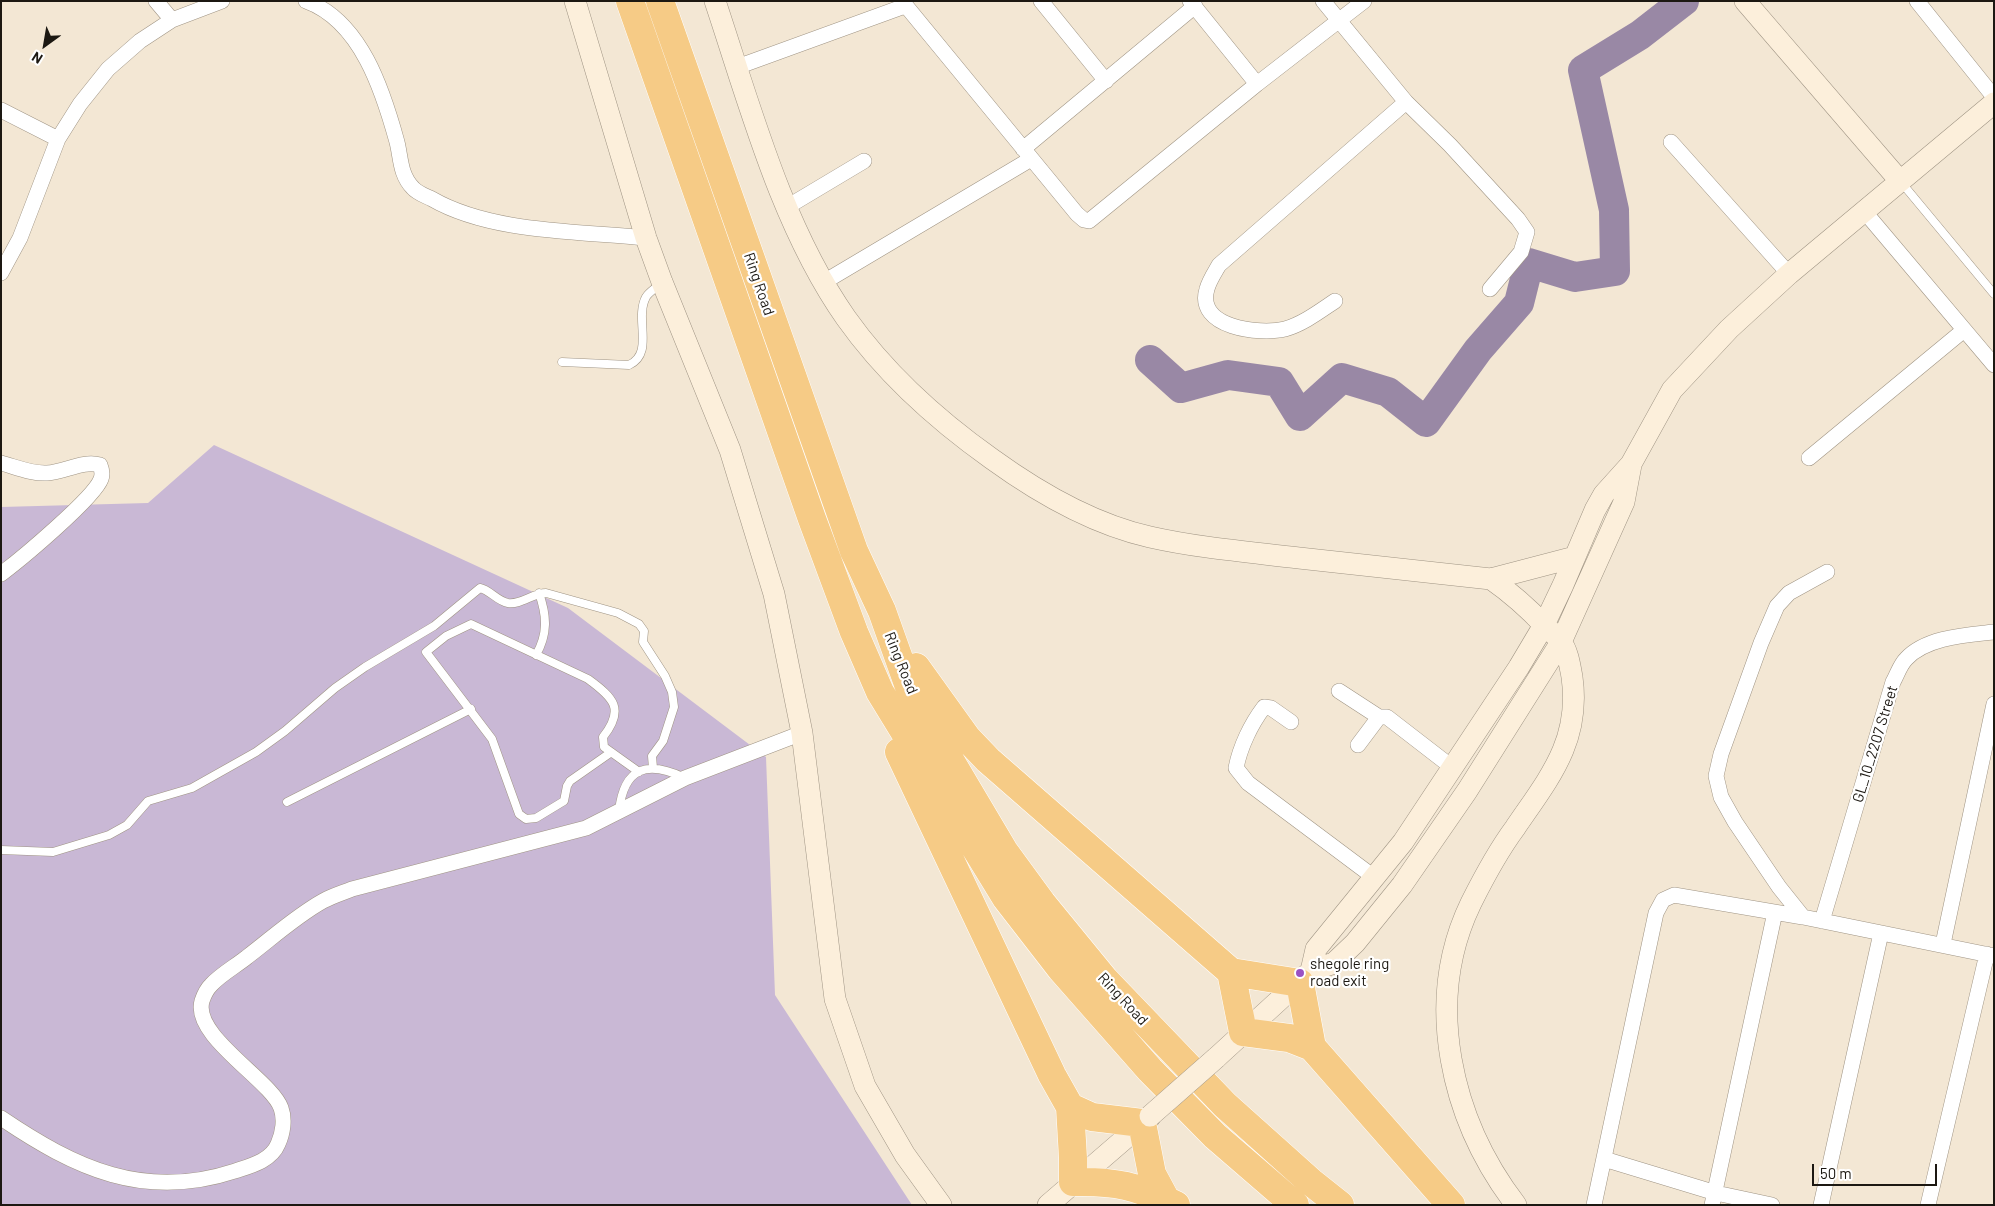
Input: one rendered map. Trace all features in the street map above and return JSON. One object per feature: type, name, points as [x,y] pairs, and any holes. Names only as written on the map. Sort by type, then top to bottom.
[{"type":"highway","name":"Ring Road","points":[[630,1],[812,519],[854,632],[880,692],[1006,898],[1061,969],[1150,1070],[1215,1136],[1295,1205]]},
{"type":"highway","name":"Ring Road","points":[[660,1],[850,541],[882,611],[908,684],[925,718],[1004,851],[1042,903],[1105,980],[1225,1105],[1311,1182],[1340,1205]]},
{"type":"highway","points":[[882,611],[942,705],[967,738],[988,760],[1231,972],[1305,977],[1312,1047]]},
{"type":"highway","points":[[880,692],[892,738],[939,841],[1052,1076],[1070,1107],[1074,1158],[1073,1182],[1106,1182],[1134,1186],[1171,1202]]},
{"type":"highway","points":[[1231,972],[1243,1032],[1265,1033],[1289,1038],[1312,1047],[1451,1205]]},
{"type":"highway","points":[[1070,1107],[1092,1117],[1146,1120],[1152,1174],[1171,1202]]},
{"type":"main road","points":[[575,1],[646,238],[730,450],[756,532],[786,645],[802,733],[835,999],[865,1086],[906,1155],[941,1205]]},
{"type":"main road","points":[[715,1],[787,208],[824,282],[847,319],[887,366],[930,411],[1020,480],[1065,506],[1105,523],[1147,537],[1202,547],[1491,579],[1576,557]]},
{"type":"main road","points":[[1746,2],[1900,181]]},
{"type":"main road","points":[[1305,977],[1316,949],[1403,842],[1453,768],[1544,625],[1604,494],[1631,464],[1672,390],[1729,329],[1789,274],[1994,103]]},
{"type":"main road","points":[[1048,1205],[1216,1058],[1305,977],[1334,963],[1355,943],[1402,885],[1467,791],[1561,642],[1624,502],[1631,464]]},
{"type":"main road","points":[[1491,579],[1517,597],[1561,642],[1566,651],[1574,687],[1575,704],[1570,734],[1551,775],[1514,828],[1470,905],[1452,958],[1448,991],[1448,1040],[1462,1108],[1478,1146],[1516,1205]]},
{"type":"street","points":[[156,1],[172,20]]},
{"type":"street","points":[[1,273],[20,238],[58,139],[80,104],[108,69],[140,41],[172,20],[222,1]]},
{"type":"street","points":[[306,1],[317,5],[342,25],[362,52],[384,100],[397,143],[403,174],[413,188],[444,206],[475,219],[510,225],[646,238]]},
{"type":"street","points":[[1040,1],[1106,81]]},
{"type":"street","points":[[1323,1],[1406,102],[1450,145],[1518,219],[1527,232],[1520,252],[1490,288]]},
{"type":"street","points":[[737,67],[904,4],[1077,214],[1084,220],[1089,221],[1257,84],[1364,1]]},
{"type":"street","points":[[1918,1],[1994,97]]},
{"type":"street","points":[[824,282],[1026,154],[1192,4],[1257,84]]},
{"type":"street","points":[[1335,301],[1308,318],[1285,328],[1257,332],[1233,327],[1217,318],[1207,307],[1206,290],[1219,265],[1406,102]]},
{"type":"street","points":[[1,110],[58,139]]},
{"type":"street","points":[[1671,142],[1789,274]]},
{"type":"street","points":[[787,208],[864,161]]},
{"type":"street","points":[[1864,211],[1994,365]]},
{"type":"street","points":[[1809,458],[1964,330]]},
{"type":"street","points":[[1,463],[31,472],[46,473],[72,469],[90,462],[100,465],[103,472],[101,480],[90,497],[1,574]]},
{"type":"street","points":[[1803,917],[1735,822],[1721,797],[1716,776],[1761,643],[1777,606],[1789,593],[1827,572]]},
{"type":"street","name":"GL_10_2207 Street","points":[[1822,921],[1893,682],[1899,669],[1906,658],[1921,648],[1954,636],[1994,632]]},
{"type":"street","points":[[1339,691],[1379,717],[1387,717],[1453,768]]},
{"type":"street","points":[[1943,944],[1994,704]]},
{"type":"street","points":[[1291,722],[1271,708],[1264,707],[1256,716],[1238,756],[1236,768],[1248,783],[1375,878]]},
{"type":"street","points":[[1358,745],[1379,717]]},
{"type":"street","points":[[1,1118],[57,1153],[106,1174],[142,1182],[184,1182],[231,1172],[262,1162],[278,1146],[284,1128],[281,1107],[261,1083],[234,1058],[204,1020],[201,1004],[212,985],[290,923],[324,900],[352,889],[421,870],[562,836],[586,828],[685,778],[802,733]]},
{"type":"street","points":[[1594,1205],[1656,913],[1663,900],[1674,895],[1803,917],[1991,955],[1928,1205]]},
{"type":"street","points":[[1714,1199],[1775,912]]},
{"type":"street","points":[[1821,1205],[1881,933]]},
{"type":"street","points":[[1604,1159],[1714,1199],[1772,1205]]},
{"type":"lane","points":[[1900,181],[1994,294]]},
{"type":"lane","points":[[562,362],[629,366],[636,362],[642,353],[642,308],[646,297],[662,282]]},
{"type":"lane","points":[[1,850],[53,852],[109,835],[127,825],[148,801],[192,788],[256,752],[365,667],[416,638],[456,610],[480,588],[506,603],[515,603],[539,593],[560,596],[618,613],[639,624],[644,631],[643,642],[666,676],[672,692],[674,707],[663,741],[652,756],[652,768]]},
{"type":"lane","points":[[536,655],[544,638],[546,620],[539,593]]},
{"type":"lane","points":[[426,652],[446,636],[471,624],[588,679],[603,690],[615,709],[616,718],[602,742],[610,754],[639,772]]},
{"type":"lane","points":[[416,638],[492,739],[519,814],[526,819],[536,818],[564,801],[570,781],[610,754]]},
{"type":"lane","points":[[287,802],[471,709]]},
{"type":"lane","points":[[618,812],[621,792],[627,780],[639,772],[652,768],[685,778]]},
{"type":"shaded area","points":[[214,445],[568,608],[766,757],[775,995],[912,1205],[1,1205],[1,507],[148,503]]},
{"type":"waterway","points":[[1150,360],[1181,388],[1228,375],[1279,382],[1300,416],[1342,378],[1388,392],[1426,422],[1478,350],[1519,303],[1529,263],[1575,277],[1615,271],[1614,210],[1583,70],[1640,35],[1684,1]]},
{"type":"place","name":"shegole ring road exit","points":[[1300,973]]}]
